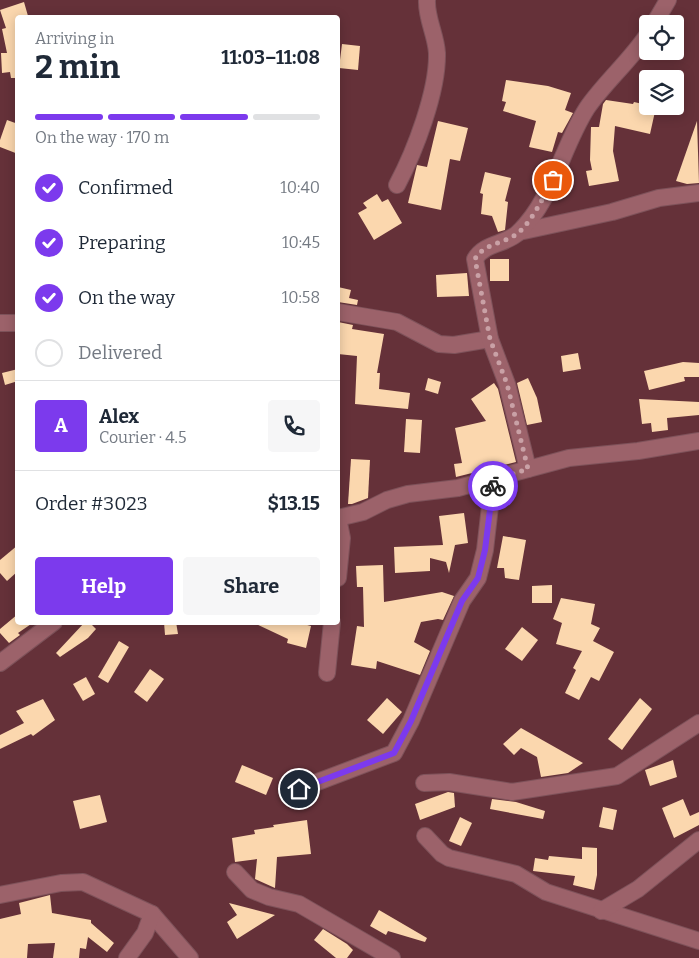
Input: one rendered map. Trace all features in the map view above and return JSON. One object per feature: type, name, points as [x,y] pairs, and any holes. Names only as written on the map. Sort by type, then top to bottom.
[{"type":"street","points":[[397,185],[407,166],[430,100],[434,77],[437,53],[426,10],[427,0]]},
{"type":"street","points":[[659,15],[668,0]]},
{"type":"street","points":[[520,232],[549,187],[588,108],[639,47]]},
{"type":"street","points":[[528,469],[507,384],[490,339],[475,259],[484,249],[509,239],[520,232],[612,212],[659,198],[699,193]]},
{"type":"street","points":[[340,312],[397,322],[439,344],[454,345],[490,339]]},
{"type":"street","points":[[340,518],[363,512],[386,500],[408,494],[458,488],[569,458],[638,451],[699,441]]},
{"type":"street","points":[[299,789],[394,753],[418,705],[462,601],[478,578],[485,550],[493,480]]},
{"type":"street","points":[[340,528],[342,538],[340,558]]},
{"type":"street","points":[[0,663],[50,625]]},
{"type":"street","points":[[327,673],[332,625]]},
{"type":"street","points":[[424,783],[449,782],[512,792],[618,776],[699,722]]},
{"type":"street","points":[[425,836],[442,854],[449,858],[516,874],[546,892],[601,911],[684,934],[699,941]]},
{"type":"street","points":[[601,911],[638,890],[699,840]]},
{"type":"street","points":[[234,872],[252,890],[269,897],[299,904],[392,958]]},
{"type":"street","points":[[0,895],[74,881],[83,882],[152,914],[190,958]]},
{"type":"street","points":[[127,958],[145,933],[152,914]]},
{"type":"building","points":[[24,2],[28,15],[15,15],[15,78],[11,78],[10,72],[2,73],[1,53],[7,53],[2,29],[6,28],[0,10]]},
{"type":"building","points":[[342,44],[360,46],[358,70],[340,68]]},
{"type":"building","points":[[506,80],[548,86],[571,93],[565,110],[573,113],[562,133],[558,132],[552,152],[529,147],[536,121],[503,111],[506,102],[502,101]]},
{"type":"building","points":[[606,100],[633,104],[634,102],[639,103],[639,115],[654,115],[650,134],[615,126],[613,151],[619,181],[589,186],[586,171],[592,170],[590,160],[591,127],[599,127],[603,104]]},
{"type":"building","points":[[7,120],[15,123],[15,153],[0,147],[0,140]]},
{"type":"building","points":[[438,121],[468,128],[460,161],[450,159],[441,210],[408,203],[417,165],[427,167]]},
{"type":"building","points":[[697,121],[699,183],[687,184],[676,181]]},
{"type":"building","points":[[485,172],[511,178],[505,201],[508,202],[505,230],[498,232],[492,216],[481,214],[483,194],[480,193]]},
{"type":"building","points":[[377,194],[382,202],[388,199],[402,223],[374,240],[358,213],[367,208],[363,203]]},
{"type":"building","points":[[490,259],[509,259],[509,281],[490,281]]},
{"type":"building","points":[[467,273],[469,296],[437,297],[436,275]]},
{"type":"building","points":[[340,287],[351,290],[349,298],[358,300],[357,305],[340,302]]},
{"type":"building","points":[[340,322],[353,325],[352,329],[384,334],[377,373],[380,373],[379,389],[410,393],[408,409],[355,404],[357,356],[340,354]]},
{"type":"building","points":[[578,353],[581,369],[563,372],[561,356]]},
{"type":"building","points":[[683,362],[699,363],[699,377],[684,377],[685,381],[649,390],[644,371]]},
{"type":"building","points":[[15,370],[15,382],[5,385],[2,373]]},
{"type":"building","points":[[428,378],[441,382],[438,394],[425,390]]},
{"type":"building","points":[[528,378],[537,398],[542,422],[527,425],[517,383]]},
{"type":"building","points":[[494,383],[498,389],[516,462],[456,477],[454,464],[462,463],[455,428],[486,421],[471,399]]},
{"type":"building","points":[[639,399],[699,402],[699,415],[667,418],[668,430],[652,432],[651,423],[642,424]]},
{"type":"building","points":[[406,419],[422,420],[420,453],[404,452]]},
{"type":"building","points":[[351,459],[370,460],[368,498],[348,504]]},
{"type":"building","points":[[464,513],[468,543],[455,545],[449,573],[446,562],[430,558],[430,571],[395,573],[394,547],[443,545],[439,516]]},
{"type":"building","points":[[503,536],[526,540],[519,580],[505,578],[504,568],[497,568]]},
{"type":"building","points":[[15,548],[15,574],[7,581],[0,573],[0,560]]},
{"type":"building","points":[[383,565],[384,602],[442,592],[454,596],[443,620],[421,622],[414,642],[430,651],[420,675],[377,661],[376,669],[351,665],[357,626],[364,627],[363,587],[357,587],[356,566]]},
{"type":"building","points":[[552,585],[552,603],[532,603],[532,586]]},
{"type":"building","points":[[561,598],[595,604],[591,624],[600,628],[593,641],[614,652],[599,681],[591,677],[579,700],[565,693],[576,670],[573,668],[582,651],[556,644],[562,623],[553,619]]},
{"type":"building","points":[[15,616],[15,625],[30,625],[18,633],[20,635],[9,643],[0,633],[0,629]]},
{"type":"building","points":[[82,625],[92,625],[96,629],[88,638],[60,657],[56,653]]},
{"type":"building","points":[[164,625],[176,625],[178,634],[165,635]]},
{"type":"building","points":[[258,625],[311,626],[306,648],[287,643],[288,639]]},
{"type":"building","points":[[522,627],[538,640],[522,661],[505,649]]},
{"type":"building","points":[[119,641],[129,647],[108,683],[98,677]]},
{"type":"building","points":[[150,669],[164,679],[147,702],[134,692]]},
{"type":"building","points":[[86,677],[95,694],[83,701],[73,684]]},
{"type":"building","points":[[387,698],[402,712],[383,734],[367,720]]},
{"type":"building","points":[[640,698],[652,709],[622,750],[608,739]]},
{"type":"building","points":[[43,699],[55,720],[33,736],[31,734],[0,749],[0,735],[24,723],[16,711]]},
{"type":"building","points":[[521,728],[583,763],[568,773],[541,777],[537,757],[521,748],[514,755],[503,744]]},
{"type":"building","points":[[673,760],[677,777],[650,786],[645,770]]},
{"type":"building","points":[[242,765],[273,778],[266,795],[235,782]]},
{"type":"building","points":[[448,792],[454,793],[455,807],[420,820],[415,804]]},
{"type":"building","points":[[100,795],[107,822],[80,829],[73,801]]},
{"type":"building","points":[[492,799],[516,802],[545,811],[543,819],[490,809]]},
{"type":"building","points":[[683,799],[690,816],[699,812],[699,825],[674,838],[662,808]]},
{"type":"building","points":[[603,807],[617,810],[613,830],[599,827]]},
{"type":"building","points":[[460,817],[472,823],[461,846],[449,841]]},
{"type":"building","points":[[307,820],[311,854],[277,857],[275,888],[255,879],[257,859],[235,862],[232,838],[255,834],[254,830],[274,827],[273,825]]},
{"type":"building","points":[[582,847],[597,848],[597,875],[594,890],[573,885],[575,876],[533,871],[535,858],[548,860],[549,856],[582,859]]},
{"type":"building","points":[[50,895],[52,913],[91,920],[91,923],[114,943],[107,952],[88,937],[86,949],[80,948],[79,958],[53,958],[55,943],[28,944],[27,958],[0,958],[0,919],[21,914],[19,903]]},
{"type":"building","points":[[229,903],[275,915],[237,939],[227,922],[237,915]]},
{"type":"building","points":[[379,910],[427,938],[425,942],[388,931],[386,935],[370,926]]},
{"type":"building","points":[[323,929],[353,950],[347,958],[336,958],[314,940]]},
{"type":"way so far","points":[[493,486],[493,480],[528,469],[522,438],[507,384],[490,339],[475,259],[479,252],[484,249],[509,239],[520,232],[553,180]]},
{"type":"route","points":[[299,789],[394,753],[429,681],[462,601],[478,578],[485,550],[493,486]]}]
